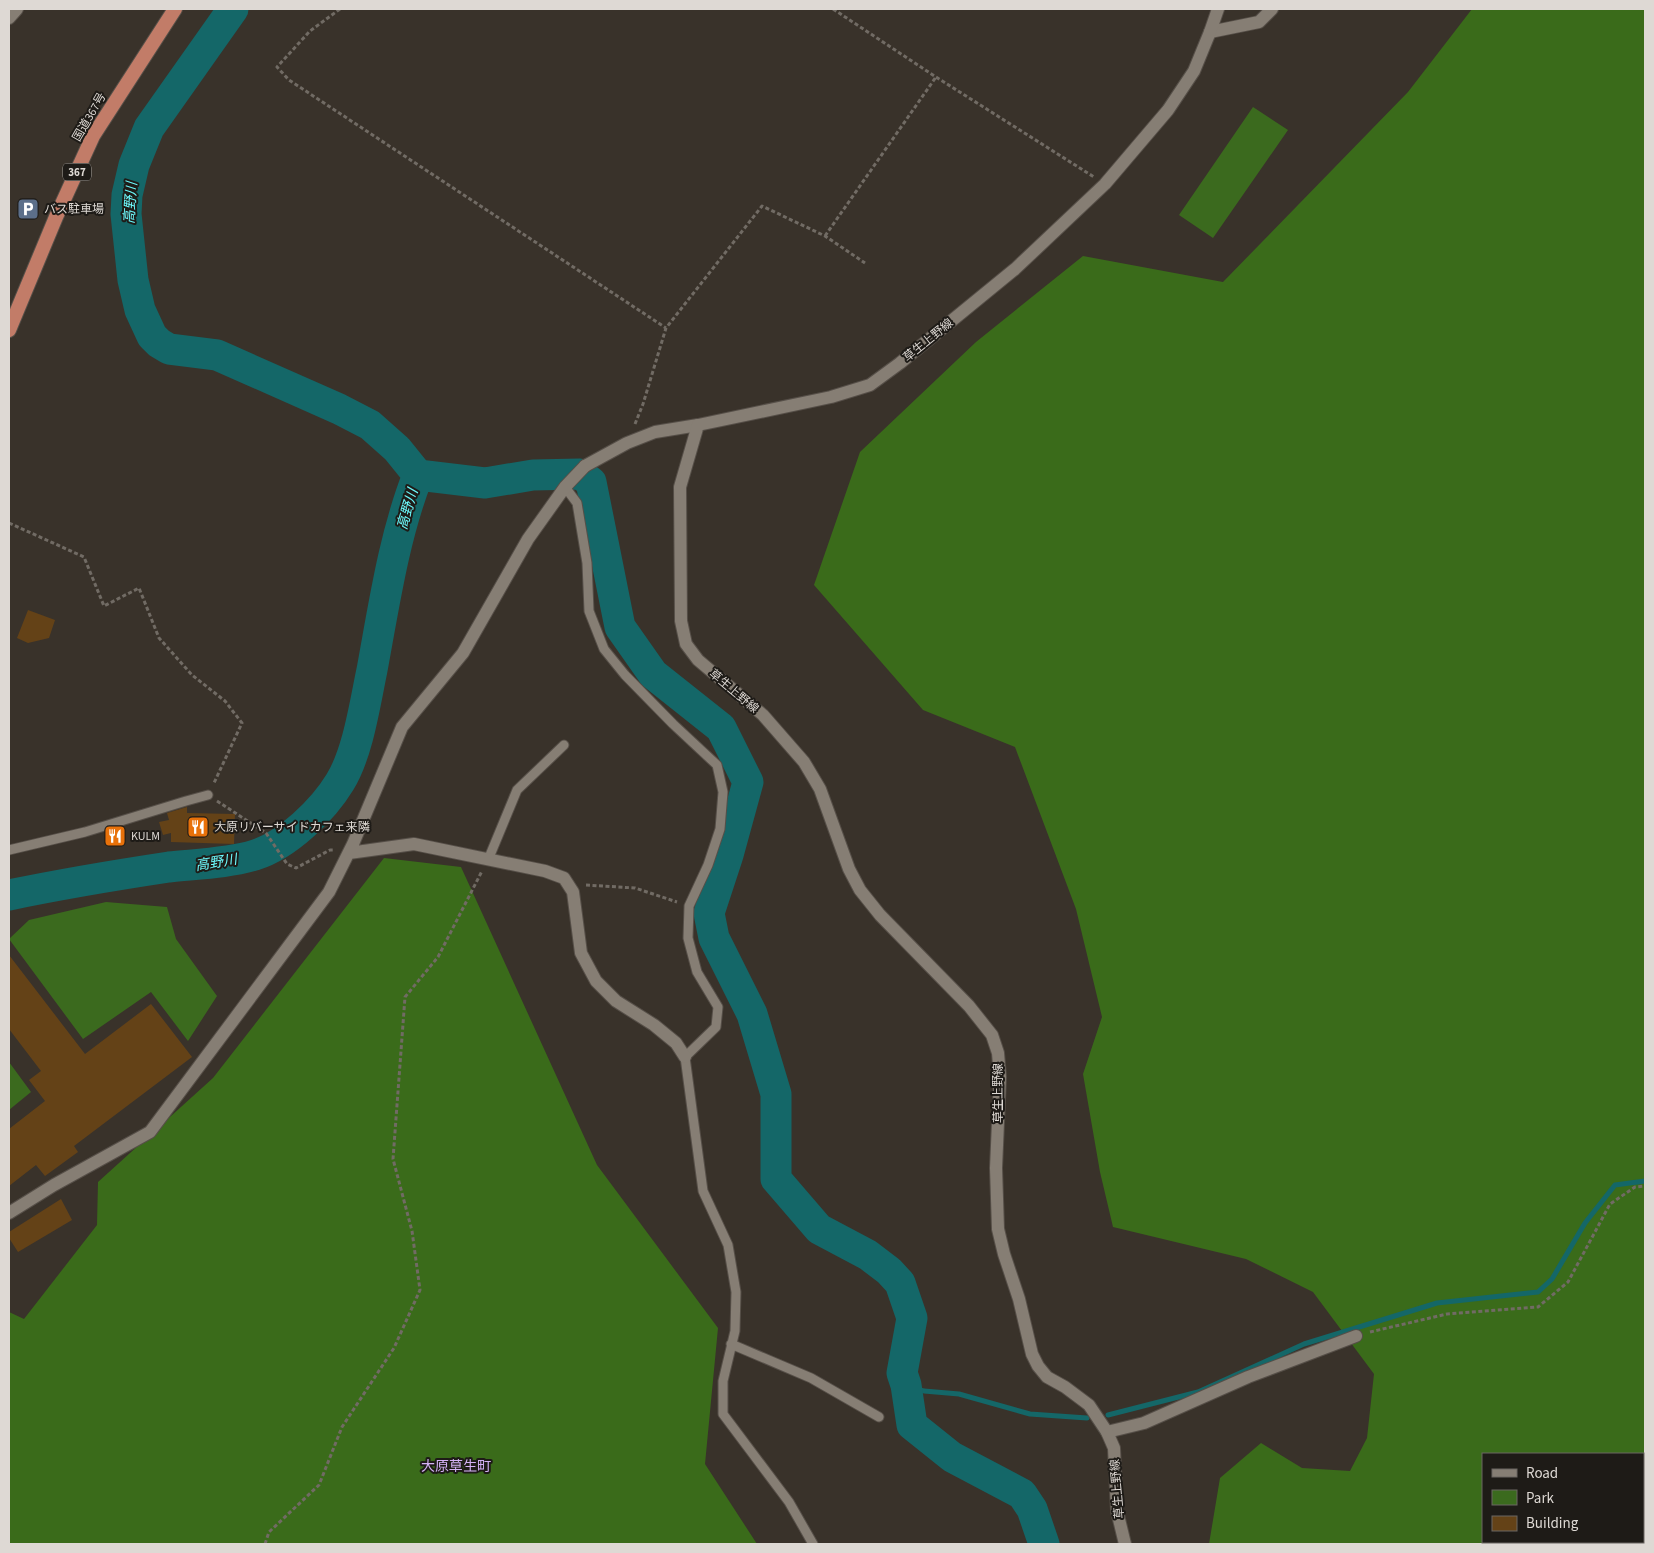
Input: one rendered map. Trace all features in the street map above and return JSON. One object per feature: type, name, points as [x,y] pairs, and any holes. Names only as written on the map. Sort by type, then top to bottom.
[{"type":"highway","name":"国道367号","points":[[9,330],[56,217],[93,136],[175,9]]},
{"type":"main road","points":[[9,18],[17,9]]},
{"type":"main road","name":"草生上野線","points":[[1125,1544],[1117,1511],[1114,1448],[1107,1432],[1089,1405],[1065,1387],[1047,1377],[1038,1366],[1032,1354],[1019,1299],[1004,1254],[998,1229],[996,1168],[1000,1077],[998,1053],[992,1035],[969,1006],[880,915],[860,890],[849,869],[820,789],[804,762],[763,715],[698,660],[686,644],[681,621],[680,487],[698,425],[831,397],[870,384],[900,363],[1015,269],[1106,184],[1168,110],[1194,72],[1218,9]]},
{"type":"main road","points":[[1210,32],[1258,22],[1272,9]]},
{"type":"main road","points":[[9,1213],[54,1185],[150,1132],[329,892],[349,853],[402,727],[464,653],[528,540],[565,487],[585,466],[627,443],[655,432],[698,425]]},
{"type":"main road","points":[[349,853],[414,844],[564,878],[573,892],[581,953],[596,982],[616,1001],[654,1025],[676,1043],[685,1057]]},
{"type":"main road","points":[[1107,1432],[1144,1423],[1248,1377],[1356,1336]]},
{"type":"lane","points":[[565,487],[577,503],[587,563],[590,611],[604,649],[673,724],[717,765],[723,792],[720,829],[708,865],[689,906],[688,938],[697,972],[718,1007],[716,1026],[685,1057],[703,1191],[728,1245],[736,1292],[735,1332],[723,1381],[723,1414],[789,1502],[813,1544]]},
{"type":"lane","points":[[488,860],[517,790],[564,745]]},
{"type":"lane","points":[[9,850],[84,832],[208,795]]},
{"type":"lane","points":[[731,1344],[811,1378],[879,1417]]},
{"type":"path","points":[[340,9],[310,31],[277,67],[288,80],[666,328]]},
{"type":"path","points":[[833,9],[936,77],[1106,184]]},
{"type":"path","points":[[825,236],[936,77]]},
{"type":"path","points":[[627,443],[644,404],[666,328],[762,206],[825,236],[865,263]]},
{"type":"path","points":[[9,523],[84,557],[104,606],[139,588],[160,638],[192,675],[225,701],[242,722],[208,795],[266,833],[287,864],[296,868],[330,850],[349,853]]},
{"type":"path","points":[[265,1544],[269,1532],[319,1485],[342,1427],[394,1348],[420,1290],[412,1231],[393,1159],[405,997],[438,957],[488,860]]},
{"type":"path","points":[[568,884],[635,888],[689,906]]},
{"type":"path","points":[[1356,1336],[1447,1314],[1538,1307],[1568,1282],[1610,1204],[1635,1187],[1645,1186]]},
{"type":"green space","points":[[1472,9],[1645,9],[1645,1544],[1209,1544],[1220,1478],[1261,1443],[1302,1468],[1350,1471],[1367,1438],[1374,1374],[1313,1292],[1246,1259],[1113,1227],[1100,1172],[1083,1074],[1102,1017],[1076,909],[1015,747],[923,710],[814,585],[860,452],[976,342],[1083,256],[1223,282],[1408,92]]},
{"type":"green space","points":[[1253,107],[1288,130],[1213,238],[1179,215]]},
{"type":"green space","points":[[384,858],[461,867],[597,1165],[718,1328],[705,1464],[757,1544],[9,1544],[9,1312],[24,1319],[97,1225],[98,1182],[213,1078]]},
{"type":"green space","points":[[106,902],[167,907],[176,939],[217,996],[188,1041],[151,992],[83,1039],[9,939],[29,920]]},
{"type":"green space","points":[[9,1062],[31,1092],[9,1110]]},
{"type":"building","points":[[28,610],[55,620],[49,638],[28,643],[17,638]]},
{"type":"building","name":"大原リバーサイドカフェ来隣","points":[[187,807],[187,813],[235,814],[234,844],[171,842],[171,833],[163,835],[159,822],[169,820],[167,813]]},
{"type":"building","points":[[9,955],[85,1054],[151,1004],[192,1057],[74,1146],[78,1152],[45,1176],[36,1165],[9,1186],[9,1129],[45,1101],[29,1080],[41,1071],[9,1029]]},
{"type":"building","points":[[61,1199],[72,1220],[18,1252],[9,1238],[9,1232]]},
{"type":"waterway","name":"高野川","points":[[233,9],[149,128],[134,165],[127,195],[126,214],[133,280],[140,310],[152,336],[169,349],[217,355],[339,409],[370,425],[397,449],[418,475]]},
{"type":"waterway","points":[[418,475],[485,483],[533,475],[580,474],[591,482],[620,627],[653,674],[721,728],[748,782],[728,855],[709,913],[714,938],[752,1014],[776,1094],[776,1179],[819,1229],[868,1255],[889,1271],[900,1283],[912,1318],[902,1373],[906,1385],[912,1425],[952,1457],[1022,1494],[1032,1509],[1044,1544]]},
{"type":"waterway","name":"高野川","points":[[9,895],[129,873],[245,858],[267,850],[279,843],[314,815],[333,793],[352,757],[364,712],[396,546],[418,475]]},
{"type":"waterway","points":[[1108,1415],[1198,1392],[1304,1344],[1437,1303],[1538,1292],[1552,1279],[1585,1223],[1615,1185],[1645,1181]]},
{"type":"waterway","points":[[906,1385],[924,1391],[959,1394],[1030,1414],[1087,1418]]},
{"type":"place","name":"バス駐車場","points":[[28,209]]},
{"type":"place","name":"大原リバーサイドカフェ来隣","points":[[198,827]]},
{"type":"place","name":"KULM","points":[[115,836]]},
{"type":"district","name":"大原草生町","points":[[456,1466]]}]
